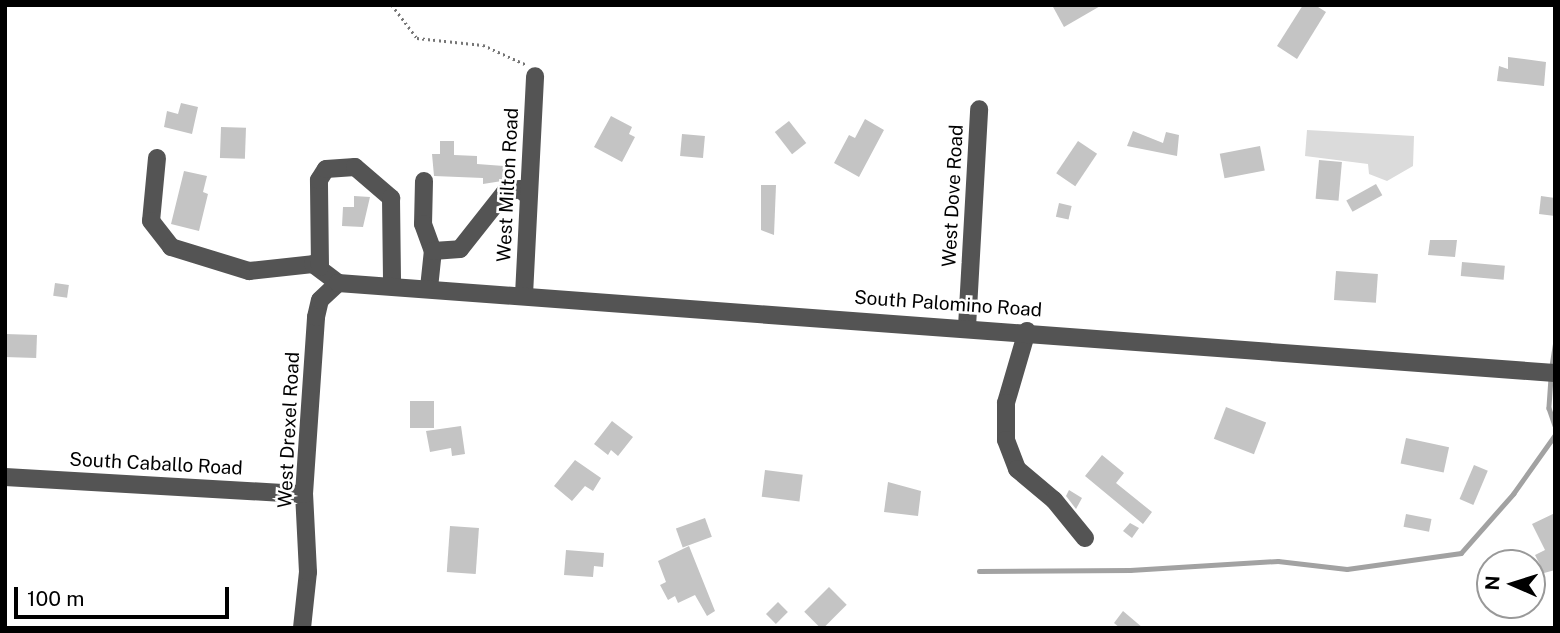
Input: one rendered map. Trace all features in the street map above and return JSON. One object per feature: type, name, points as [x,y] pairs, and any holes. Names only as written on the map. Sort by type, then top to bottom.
[{"type":"street","name":"West Milton Road","points":[[524,295],[526,194],[535,76]]},
{"type":"street","name":"West Dove Road","points":[[967,327],[979,109]]},
{"type":"street","points":[[157,158],[151,221],[171,247],[249,271],[300,263],[320,267],[338,283]]},
{"type":"street","points":[[320,267],[319,180],[326,169],[355,167],[391,198],[392,286]]},
{"type":"street","points":[[424,181],[424,224],[433,251],[429,288]]},
{"type":"street","points":[[433,251],[460,249],[505,192],[520,189],[526,194]]},
{"type":"street","name":"South Palomino Road","points":[[338,283],[1027,331],[1452,369],[1555,373]]},
{"type":"street","name":"West Drexel Road","points":[[302,628],[308,572],[304,494],[316,317],[320,300],[338,283]]},
{"type":"street","points":[[1027,331],[1006,404],[1006,440],[1017,469],[1054,500],[1085,538]]},
{"type":"street","name":"South Caballo Road","points":[[5,477],[304,494]]},
{"type":"path","points":[[391,5],[417,38],[483,45],[525,61],[535,76]]},
{"type":"shaded area","points":[[1307,130],[1414,136],[1413,166],[1387,181],[1369,174],[1368,164],[1305,156]]},
{"type":"building","points":[[1052,5],[1102,5],[1064,27]]},
{"type":"building","points":[[1303,5],[1315,5],[1326,12],[1297,59],[1277,46]]},
{"type":"building","points":[[1508,57],[1546,62],[1544,86],[1497,81],[1499,66],[1508,69]]},
{"type":"building","points":[[181,103],[198,107],[192,134],[164,127],[167,111],[178,114]]},
{"type":"building","points":[[611,116],[632,127],[629,134],[635,137],[622,162],[594,147]]},
{"type":"building","points":[[865,119],[884,130],[859,177],[834,163],[849,135],[855,138]]},
{"type":"building","points":[[789,121],[806,143],[792,154],[775,132]]},
{"type":"building","points":[[221,127],[246,128],[245,159],[220,158]]},
{"type":"building","points":[[1133,131],[1163,143],[1166,132],[1179,135],[1177,156],[1127,146]]},
{"type":"building","points":[[682,134],[705,136],[703,158],[680,156]]},
{"type":"building","points":[[440,141],[454,141],[454,155],[477,156],[477,164],[504,166],[502,181],[483,184],[483,178],[434,176],[432,154],[440,154]]},
{"type":"building","points":[[1078,141],[1097,154],[1075,186],[1056,173]]},
{"type":"building","points":[[1260,146],[1265,171],[1225,178],[1220,154]]},
{"type":"building","points":[[1319,160],[1342,162],[1339,201],[1316,199]]},
{"type":"building","points":[[184,171],[207,176],[203,192],[208,194],[199,231],[171,224]]},
{"type":"building","points":[[1376,184],[1382,195],[1353,212],[1346,200]]},
{"type":"building","points":[[761,185],[776,185],[774,235],[761,230]]},
{"type":"building","points":[[354,196],[370,197],[363,227],[342,226],[343,207],[354,207]]},
{"type":"building","points":[[1541,196],[1555,198],[1555,216],[1539,214]]},
{"type":"building","points":[[1059,203],[1072,206],[1069,220],[1056,217]]},
{"type":"building","points":[[1430,240],[1457,240],[1455,257],[1428,255]]},
{"type":"building","points":[[1462,262],[1505,266],[1504,280],[1461,276]]},
{"type":"building","points":[[1336,271],[1378,274],[1376,303],[1334,300]]},
{"type":"building","points":[[55,283],[69,285],[67,298],[53,296]]},
{"type":"building","points":[[5,334],[37,335],[36,358],[5,357]]},
{"type":"building","points":[[410,401],[434,401],[434,428],[410,428]]},
{"type":"building","points":[[1226,407],[1266,422],[1254,454],[1214,439]]},
{"type":"building","points":[[612,421],[633,437],[618,456],[611,450],[608,455],[594,444]]},
{"type":"building","points":[[461,426],[465,454],[452,456],[451,448],[430,452],[426,431]]},
{"type":"building","points":[[1406,438],[1449,447],[1444,473],[1401,463]]},
{"type":"building","points":[[1102,455],[1124,473],[1116,483],[1152,512],[1143,524],[1085,476]]},
{"type":"building","points":[[575,460],[601,478],[593,491],[585,486],[572,501],[554,486]]},
{"type":"building","points":[[1474,465],[1488,471],[1473,505],[1460,499]]},
{"type":"building","points":[[765,470],[803,475],[799,501],[762,497]]},
{"type":"building","points":[[888,482],[921,491],[918,516],[884,512]]},
{"type":"building","points":[[1069,490],[1082,498],[1076,509],[1066,496]]},
{"type":"building","points":[[1555,513],[1555,570],[1546,572],[1546,549],[1532,524]]},
{"type":"building","points":[[1406,514],[1432,519],[1429,532],[1404,527]]},
{"type":"building","points":[[705,518],[712,537],[683,547],[676,529]]},
{"type":"building","points":[[1130,523],[1139,528],[1132,538],[1123,531]]},
{"type":"building","points":[[450,526],[479,528],[476,574],[447,572]]},
{"type":"building","points":[[689,546],[715,611],[707,616],[695,595],[678,603],[675,596],[668,600],[660,585],[666,582],[658,561]]},
{"type":"building","points":[[566,550],[604,553],[603,567],[594,566],[593,577],[564,575]]},
{"type":"building","points":[[829,587],[847,605],[823,628],[804,612]]},
{"type":"building","points":[[778,602],[788,612],[776,624],[766,614]]},
{"type":"building","points":[[1123,611],[1143,628],[1120,628],[1114,623]]},
{"type":"waterway","points":[[1551,369],[1555,343]]},
{"type":"waterway","points":[[1551,378],[1549,408],[1555,425]]},
{"type":"waterway","points":[[979,571],[1130,570],[1278,561],[1347,569],[1461,553],[1513,494],[1555,435]]}]
